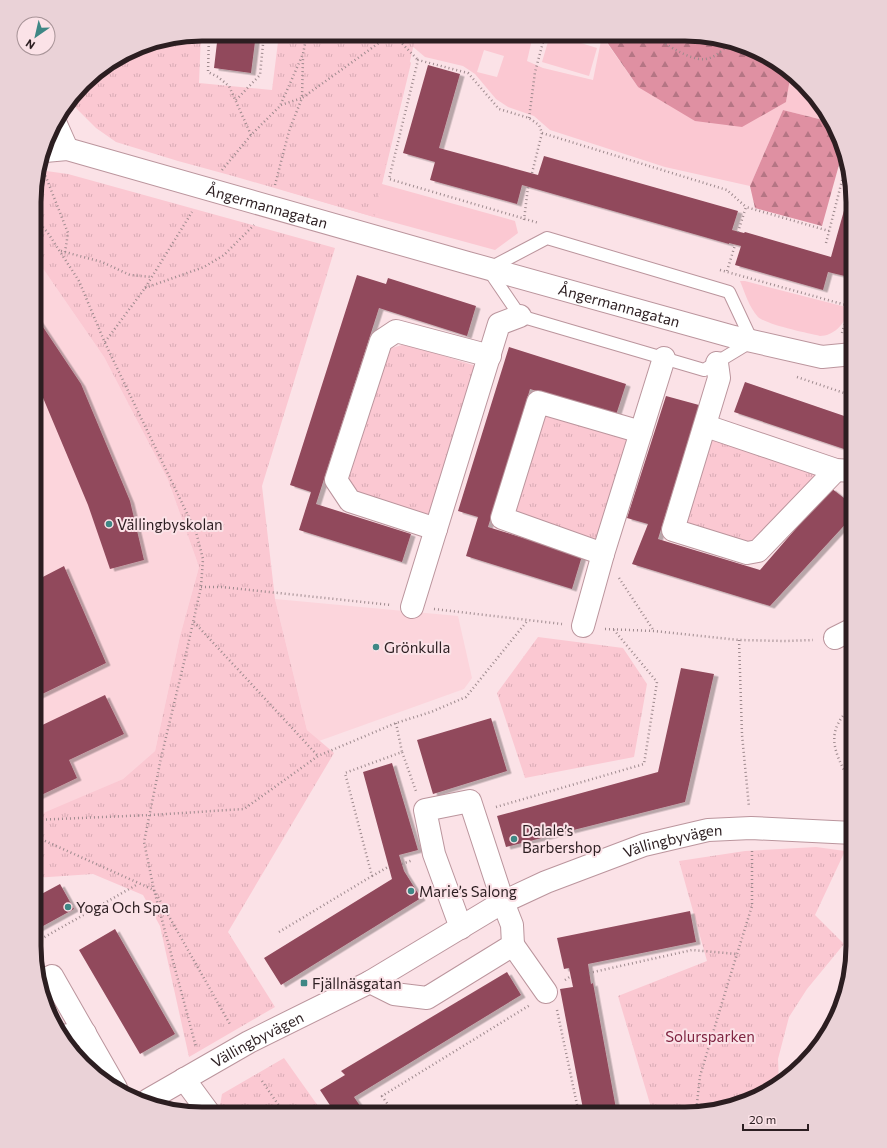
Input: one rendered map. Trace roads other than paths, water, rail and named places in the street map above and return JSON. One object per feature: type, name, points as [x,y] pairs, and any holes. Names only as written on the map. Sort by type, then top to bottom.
[{"type":"street","points":[[59,130],[67,149]]},
{"type":"street","name":"Ångermannagatan","points":[[47,157],[67,149],[488,269],[752,341],[822,357],[846,355]]},
{"type":"street","points":[[412,607],[499,324],[520,316]]},
{"type":"street","points":[[436,529],[350,501],[336,480],[381,341],[396,331],[490,356]]},
{"type":"street","points":[[583,626],[603,554],[664,358]]},
{"type":"street","points":[[706,426],[844,471],[758,551],[747,553],[673,530],[706,426],[719,378],[717,363]]},
{"type":"street","points":[[603,554],[502,518],[538,402],[641,432]]},
{"type":"street","points":[[461,928],[434,854],[425,810],[470,802],[503,902],[512,924],[513,945],[546,992]]},
{"type":"street","name":"Vällingbyvägen","points":[[151,1098],[249,1042],[370,982],[503,902],[546,882],[644,845],[708,830],[751,828],[846,833]]},
{"type":"street","points":[[370,982],[394,994],[427,998],[513,945]]},
{"type":"street","points":[[44,980],[52,976],[111,1078]]},
{"type":"street","points":[[68,1035],[85,1033]]},
{"type":"street","points":[[193,1074],[207,1107]]},
{"type":"lane","points":[[547,238],[729,292],[752,341],[704,370],[520,316],[488,269],[547,238]]},
{"type":"place","name":"Vällingbyskolan","points":[[109,524]]},
{"type":"place","name":"Grönkulla","points":[[376,647]]},
{"type":"place","name":"Dalale’s Barbershop","points":[[514,839]]},
{"type":"place","name":"Marie’s Salong","points":[[411,891]]},
{"type":"place","name":"Yoga Och Spa","points":[[68,907]]},
{"type":"place","name":"Fjällnäsgatan","points":[[304,983]]},
{"type":"park label","name":"Solursparken","points":[[710,1036]]}]
